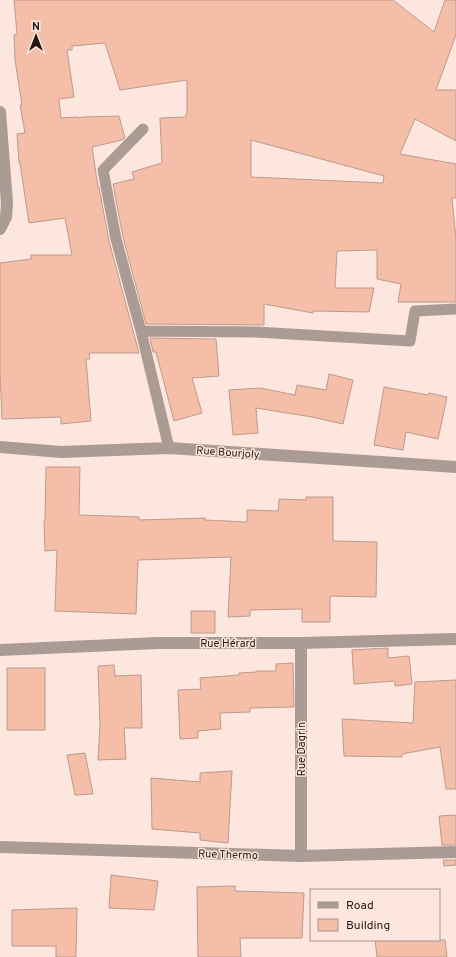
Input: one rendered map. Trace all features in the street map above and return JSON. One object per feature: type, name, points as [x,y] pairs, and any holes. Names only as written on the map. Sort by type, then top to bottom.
[{"type":"street","points":[[0,112],[7,203],[6,217],[0,229]]},
{"type":"street","name":"Rue Bourjoly","points":[[0,447],[61,452],[169,448],[456,467]]},
{"type":"street","name":"Rue Hérard","points":[[0,650],[158,643],[301,643],[456,639]]},
{"type":"street","name":"Rue Dagrin","points":[[301,643],[301,856]]},
{"type":"street","name":"Rue Thermo","points":[[0,847],[301,856],[456,852]]},
{"type":"lane","points":[[143,129],[103,170],[116,239],[141,331],[169,448]]},
{"type":"lane","points":[[141,331],[256,332],[410,341],[415,311],[456,309]]},
{"type":"building","points":[[14,0],[393,0],[434,32],[445,0],[456,0],[456,35],[436,90],[456,90],[456,141],[415,119],[400,154],[456,164],[456,198],[452,198],[456,239],[456,302],[398,302],[401,284],[377,279],[377,250],[337,251],[335,288],[374,288],[369,312],[313,311],[313,313],[264,304],[264,325],[146,324],[123,237],[113,184],[134,179],[132,172],[162,163],[160,118],[186,117],[187,80],[120,90],[105,43],[72,46],[72,50],[67,50],[74,97],[59,99],[61,118],[119,116],[125,138],[92,147],[98,187],[109,241],[139,353],[89,353],[90,359],[86,359],[91,421],[61,424],[61,417],[2,419],[0,373],[0,263],[31,259],[31,255],[72,255],[65,218],[29,223],[19,163],[17,134],[25,133],[15,60],[14,35],[17,34]],"holes":[[[251,140],[384,176],[383,183],[251,177]]]},
{"type":"building","points":[[150,338],[216,339],[219,376],[192,378],[202,413],[174,421],[156,352],[153,352]]},
{"type":"building","points":[[329,374],[353,380],[343,424],[312,417],[256,408],[258,433],[233,435],[229,390],[260,388],[295,395],[297,385],[326,390]]},
{"type":"building","points":[[384,387],[447,397],[438,439],[406,432],[403,450],[374,445]]},
{"type":"building","points":[[46,467],[80,467],[79,515],[139,517],[139,520],[205,518],[205,520],[247,522],[247,510],[278,511],[279,499],[306,500],[306,497],[333,497],[333,541],[377,542],[376,597],[330,596],[330,622],[302,622],[302,609],[250,610],[250,616],[228,617],[231,557],[138,560],[136,614],[55,611],[57,550],[45,551],[44,521]]},
{"type":"building","points":[[191,611],[215,611],[215,633],[191,633]]},
{"type":"building","points":[[388,648],[388,658],[409,656],[412,684],[395,686],[395,681],[354,684],[352,650]]},
{"type":"building","points":[[293,663],[294,707],[250,708],[250,712],[220,713],[221,729],[198,731],[198,738],[180,739],[178,690],[201,689],[200,678],[239,675],[239,673],[257,671],[276,671],[276,664]]},
{"type":"building","points":[[114,665],[115,676],[141,675],[142,728],[124,728],[126,759],[98,760],[100,726],[98,666]]},
{"type":"building","points":[[7,668],[45,668],[45,730],[7,730]]},
{"type":"building","points":[[456,680],[456,789],[446,789],[440,747],[402,754],[402,757],[344,756],[342,719],[413,723],[415,682]]},
{"type":"building","points":[[85,753],[93,794],[75,795],[67,755]]},
{"type":"building","points":[[232,771],[228,843],[200,840],[200,833],[152,829],[151,778],[200,782],[200,773]]},
{"type":"building","points":[[456,815],[456,845],[442,845],[439,816]]},
{"type":"building","points":[[443,860],[456,860],[456,865],[444,866]]},
{"type":"building","points":[[111,875],[158,881],[154,910],[109,908]]},
{"type":"building","points":[[235,886],[235,891],[304,893],[302,938],[240,938],[241,957],[198,957],[197,887]]},
{"type":"building","points":[[77,908],[76,957],[56,957],[56,946],[12,946],[12,910]]},
{"type":"building","points":[[445,940],[447,957],[377,957],[375,941]]}]
